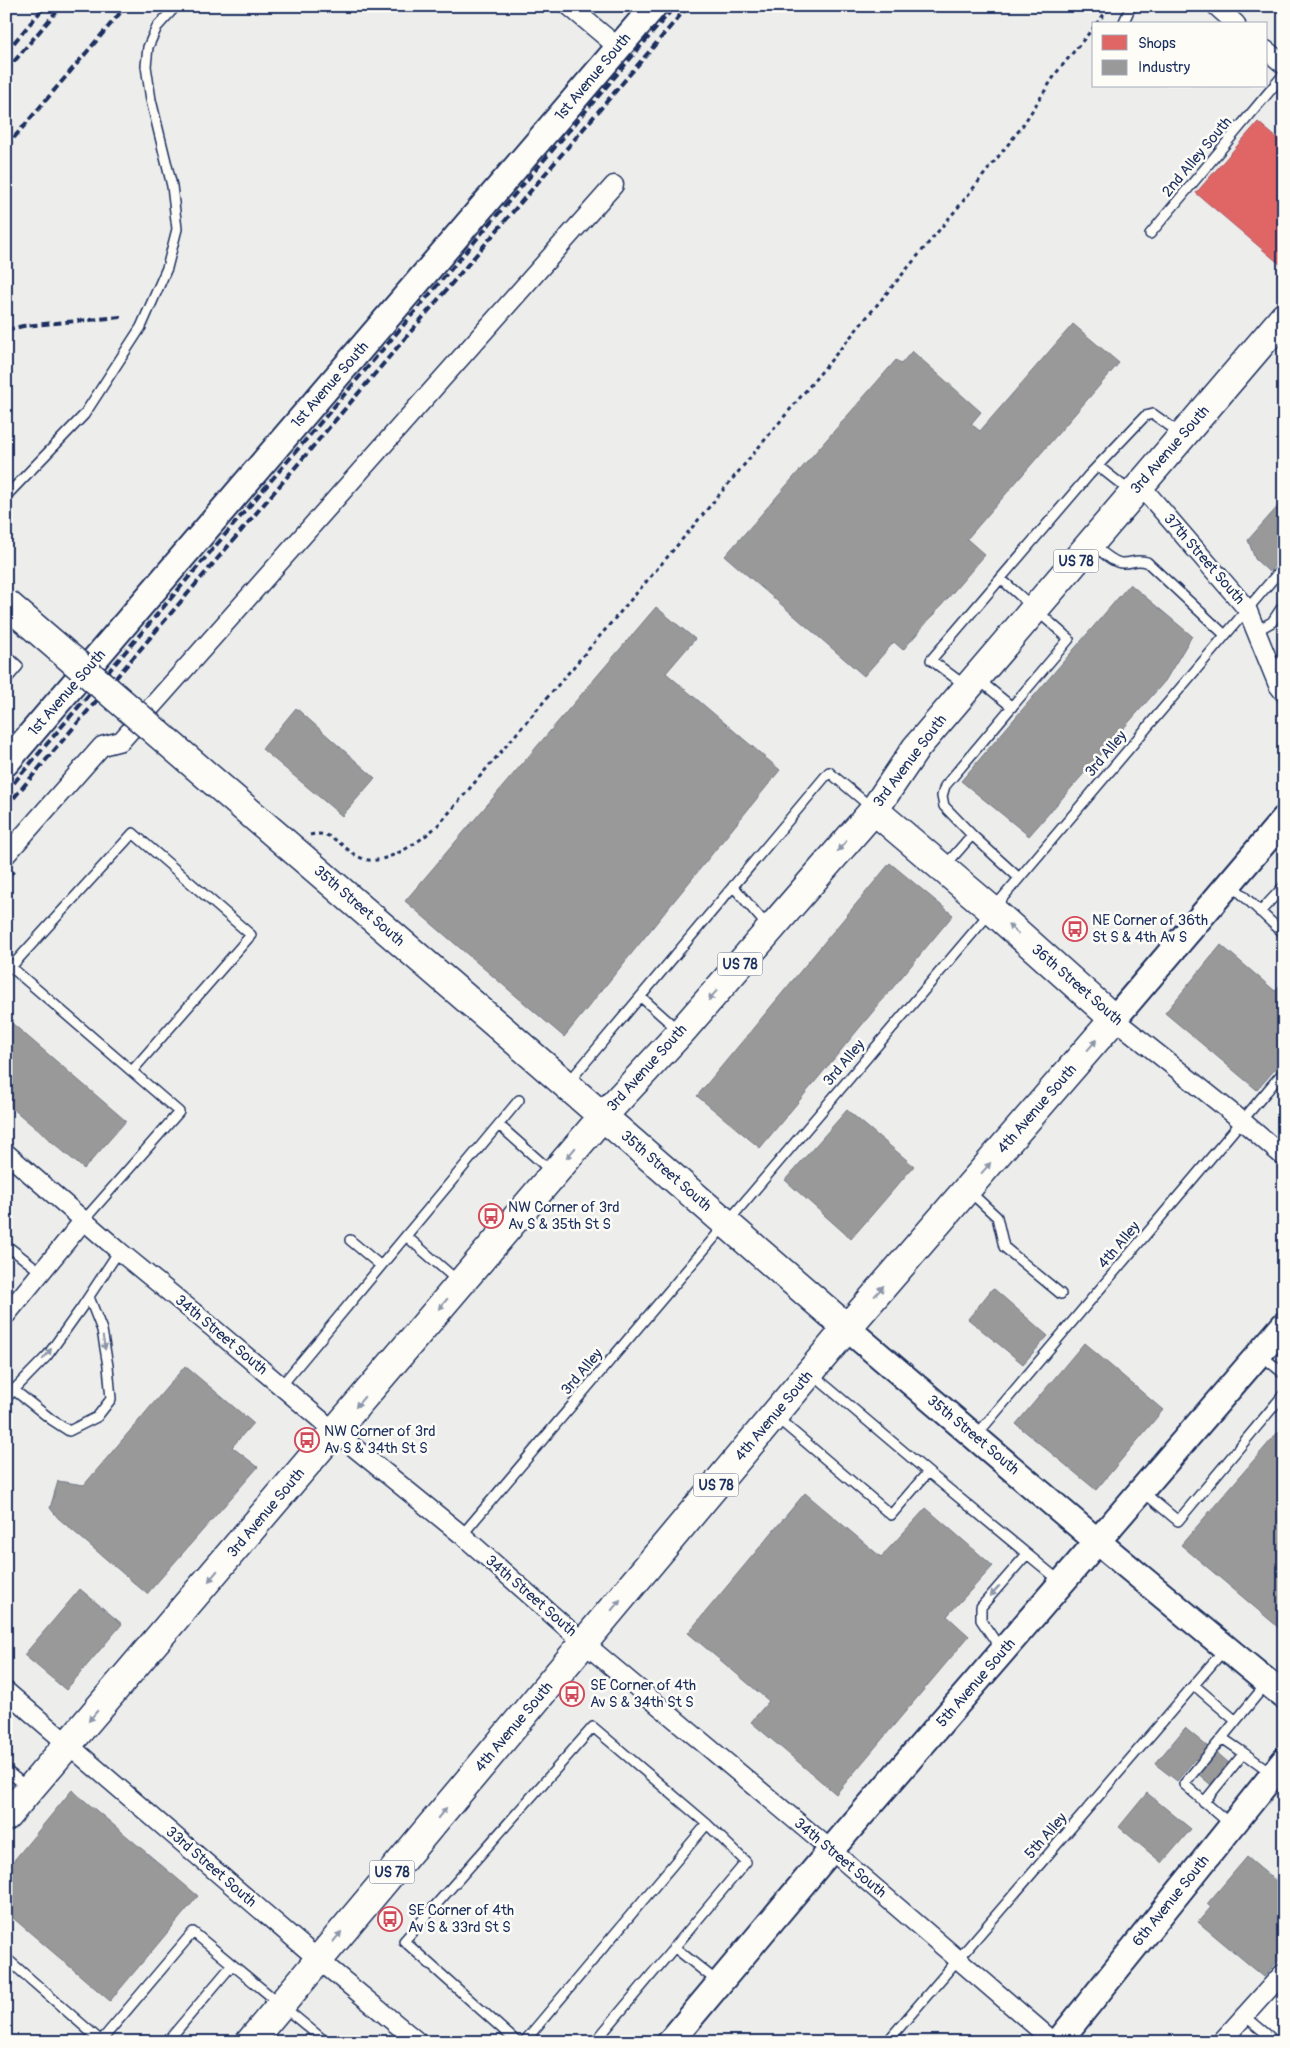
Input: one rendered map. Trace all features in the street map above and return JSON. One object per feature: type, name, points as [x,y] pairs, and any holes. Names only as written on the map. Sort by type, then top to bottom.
[{"type":"main road","name":"3rd Avenue South","points":[[6,1817],[603,1116],[681,1032],[874,810],[916,748],[1284,317]]},
{"type":"main road","name":"35th Street South","points":[[6,603],[847,1328]]},
{"type":"main road","name":"36th Street South","points":[[874,810],[992,910],[1114,1019]]},
{"type":"main road","name":"4th Avenue South","points":[[250,2042],[847,1328],[1114,1019]]},
{"type":"street","points":[[569,6],[618,48]]},
{"type":"street","name":"1st Avenue South","points":[[6,764],[654,6]]},
{"type":"street","points":[[1216,6],[1234,22]]},
{"type":"street","points":[[1268,52],[1284,65]]},
{"type":"street","points":[[6,855],[102,746],[121,741],[614,185]]},
{"type":"street","name":"37th Street South","points":[[1137,489],[1247,609],[1256,631],[1277,664],[1278,685],[1284,693]]},
{"type":"street","name":"4th Avenue South","points":[[1114,1019],[1284,818]]},
{"type":"street","name":"36th Street South","points":[[1114,1019],[1241,1120],[1284,1157]]},
{"type":"street","name":"34th Street South","points":[[6,1153],[119,1251],[462,1536],[584,1643],[831,1850],[1054,2042]]},
{"type":"street","points":[[6,1315],[84,1220]]},
{"type":"street","name":"5th Avenue South","points":[[670,2042],[831,1850],[1284,1325]]},
{"type":"street","name":"35th Street South","points":[[847,1328],[1098,1542],[1276,1689]]},
{"type":"street","name":"33rd Street South","points":[[6,1691],[319,1960],[418,2042]]},
{"type":"street","name":"6th Avenue South","points":[[1058,2042],[1232,1826],[1280,1772]]},
{"type":"street","points":[[1220,2042],[1246,2016],[1284,1972]]},
{"type":"lane","points":[[6,496],[84,415],[141,327],[167,268],[177,229],[172,186],[151,100],[146,66],[148,47],[157,27],[176,6]]},
{"type":"lane","points":[[1124,22],[1131,6]]},
{"type":"lane","name":"2nd Alley South","points":[[1150,234],[1284,74]]},
{"type":"lane","points":[[1012,707],[972,682],[931,660],[1098,466],[1145,416],[1153,414],[1183,435]]},
{"type":"lane","points":[[1098,466],[1137,489]]},
{"type":"lane","points":[[1090,543],[1117,562],[1124,563],[1137,560],[1147,562],[1225,636]]},
{"type":"lane","name":"3rd Alley","points":[[462,1536],[1284,566]]},
{"type":"lane","points":[[1001,579],[1069,639],[945,786],[942,796],[944,806],[972,835],[1019,878]]},
{"type":"lane","points":[[1256,631],[1272,622],[1284,604]]},
{"type":"lane","points":[[6,656],[18,666],[6,680]]},
{"type":"lane","points":[[82,675],[138,721]]},
{"type":"lane","points":[[566,1085],[829,772],[874,810]]},
{"type":"lane","points":[[84,1220],[179,1112],[11,967],[133,833],[251,935],[132,1070]]},
{"type":"lane","points":[[943,868],[972,835]]},
{"type":"lane","points":[[1230,883],[1284,934]]},
{"type":"lane","points":[[733,886],[770,929]]},
{"type":"lane","points":[[1260,912],[1284,886]]},
{"type":"lane","points":[[641,997],[681,1032]]},
{"type":"lane","name":"4th Alley","points":[[975,1437],[1284,1071]]},
{"type":"lane","points":[[281,1386],[519,1100]]},
{"type":"lane","points":[[499,1125],[554,1174]]},
{"type":"lane","points":[[967,1189],[997,1217],[1004,1247],[1061,1294]]},
{"type":"lane","points":[[406,1236],[461,1284]]},
{"type":"lane","points":[[350,1240],[382,1266]]},
{"type":"lane","points":[[6,1253],[10,1248],[41,1272]]},
{"type":"lane","points":[[6,1398],[47,1356],[119,1251]]},
{"type":"lane","points":[[14,1390],[69,1431],[97,1417],[111,1399],[102,1330],[89,1297]]},
{"type":"lane","points":[[1259,1354],[1284,1374]]},
{"type":"lane","points":[[810,1373],[1062,1584]]},
{"type":"lane","points":[[1142,1491],[1178,1521],[1284,1394]]},
{"type":"lane","points":[[774,1415],[892,1515],[928,1472]]},
{"type":"lane","points":[[1003,1652],[981,1620],[982,1607],[1027,1554]]},
{"type":"lane","name":"5th Alley","points":[[887,2042],[1225,1648]]},
{"type":"lane","points":[[1194,1685],[1236,1721]]},
{"type":"lane","points":[[1232,1826],[1184,1784],[1236,1721],[1276,1689]]},
{"type":"lane","points":[[517,2042],[404,1941],[593,1727],[707,1824],[746,1862],[595,2042]]},
{"type":"lane","points":[[1222,1738],[1244,1753],[1280,1772]]},
{"type":"lane","points":[[1204,1802],[1244,1753]]},
{"type":"lane","points":[[6,1770],[30,1790]]},
{"type":"lane","points":[[524,2042],[707,1824]]},
{"type":"lane","points":[[6,1958],[101,2041],[194,1932],[326,2042]]},
{"type":"lane","points":[[674,1947],[720,1983]]},
{"type":"lane","points":[[167,2042],[232,1965]]},
{"type":"lane","points":[[1246,2016],[1276,2042]]},
{"type":"path","points":[[1098,22],[1111,6]]},
{"type":"path","points":[[306,836],[319,833],[328,836],[365,860],[374,860],[385,858],[406,848],[431,832],[441,822],[675,548],[960,205],[1021,128],[1057,72],[1092,29]]},
{"type":"shaded area","points":[[6,6],[1284,6],[1284,1965],[1219,2042],[6,2042]]},
{"type":"building: Shops","points":[[1258,122],[1284,144],[1284,264],[1282,266],[1196,193]]},
{"type":"building: Industry","points":[[1073,324],[1119,363],[967,539],[985,555],[903,650],[894,642],[864,676],[725,556],[896,360],[901,364],[912,351],[981,412],[971,424],[980,431]]},
{"type":"building: Industry","points":[[1280,504],[1284,507],[1284,555],[1269,572],[1255,559],[1248,540]]},
{"type":"building: Industry","points":[[1130,584],[1192,636],[1165,681],[1029,836],[961,781]]},
{"type":"building: Industry","points":[[656,607],[695,639],[666,673],[780,770],[564,1037],[405,901]]},
{"type":"building: Industry","points":[[296,708],[375,778],[342,816],[262,749]]},
{"type":"building: Industry","points":[[890,863],[953,915],[760,1148],[697,1096]]},
{"type":"building: Industry","points":[[1221,945],[1275,991],[1280,985],[1284,985],[1284,1059],[1257,1090],[1165,1013]]},
{"type":"building: Industry","points":[[6,1018],[126,1121],[84,1169],[6,1103]]},
{"type":"building: Industry","points":[[847,1110],[914,1166],[851,1239],[785,1180]]},
{"type":"building: Industry","points":[[993,1288],[1048,1336],[1023,1364],[968,1319]]},
{"type":"building: Industry","points":[[1084,1343],[1163,1410],[1096,1490],[1016,1424]]},
{"type":"building: Industry","points":[[185,1366],[253,1423],[232,1447],[258,1467],[147,1594],[58,1518],[50,1508],[58,1481],[84,1485]]},
{"type":"building: Industry","points":[[1278,1432],[1284,1436],[1284,1632],[1181,1545]]},
{"type":"building: Industry","points":[[805,1493],[881,1557],[926,1508],[993,1566],[947,1616],[969,1636],[836,1794],[751,1722],[769,1701],[688,1633]]},
{"type":"building: Industry","points":[[80,1589],[122,1624],[66,1690],[24,1655]]},
{"type":"building: Industry","points":[[1185,1728],[1208,1747],[1197,1760],[1195,1759],[1177,1781],[1155,1764]]},
{"type":"building: Industry","points":[[1215,1751],[1229,1763],[1211,1785],[1197,1773]]},
{"type":"building: Industry","points":[[72,1790],[198,1896],[110,2001],[6,1912],[6,1870]]},
{"type":"building: Industry","points":[[1147,1793],[1191,1829],[1162,1863],[1119,1827]]},
{"type":"building: Industry","points":[[1247,1857],[1284,1888],[1284,1954],[1264,1977],[1198,1922],[1211,1907],[1207,1904]]},
{"type":"railway","points":[[6,52],[45,6]]},
{"type":"railway","points":[[6,71],[61,6]]},
{"type":"railway","points":[[6,147],[126,6]]},
{"type":"railway","points":[[6,792],[675,6]]},
{"type":"railway","points":[[6,807],[688,6]]},
{"type":"railway","points":[[6,330],[23,326],[121,317]]},
{"type":"place","name":"NE Corner of 36th St S & 4th Av S","points":[[1075,929]]},
{"type":"place","name":"NW Corner of 3rd Av S & 35th St S","points":[[491,1216]]},
{"type":"place","name":"NW Corner of 3rd Av S & 34th St S","points":[[307,1440]]},
{"type":"place","name":"SE Corner of 4th Av S & 34th St S","points":[[572,1694]]},
{"type":"place","name":"SE Corner of 4th Av S & 33rd St S","points":[[390,1919]]}]
